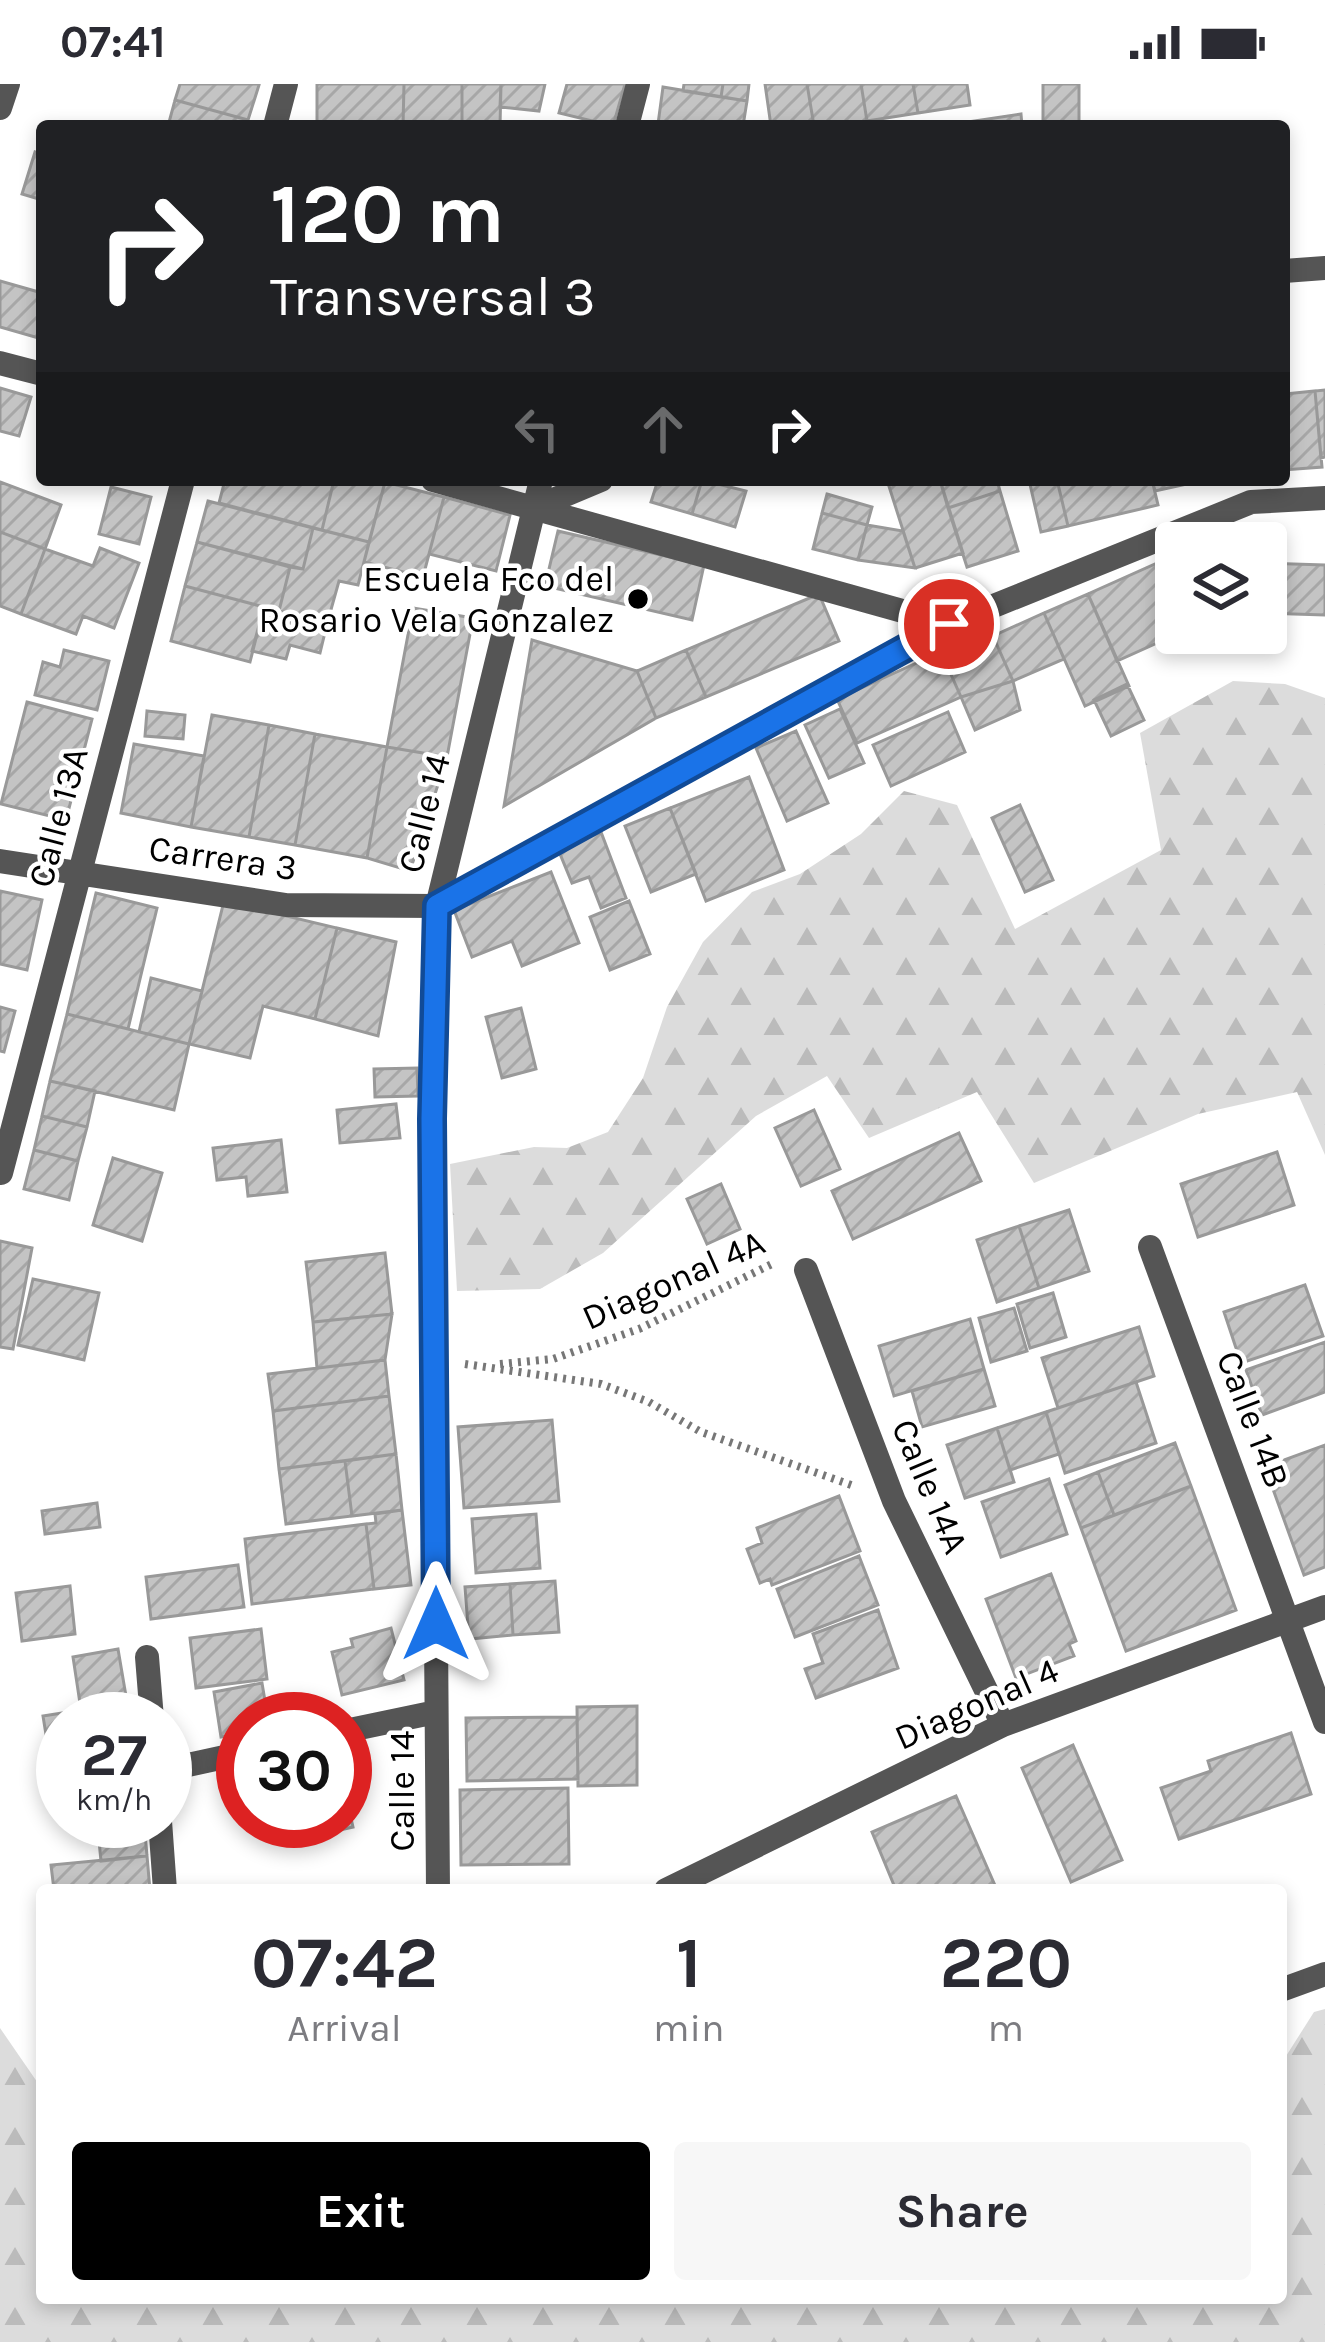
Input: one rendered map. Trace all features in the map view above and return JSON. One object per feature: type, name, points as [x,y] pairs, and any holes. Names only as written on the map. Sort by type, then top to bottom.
[{"type":"street","points":[[0,108],[8,84]]},
{"type":"street","points":[[277,120],[286,84]]},
{"type":"street","points":[[629,120],[638,84]]},
{"type":"street","points":[[1290,271],[1325,268]]},
{"type":"street","points":[[0,363],[36,372]]},
{"type":"street","name":"Calle 13A","points":[[1,1173],[181,486]]},
{"type":"street","points":[[455,486],[949,624]]},
{"type":"street","name":"Calle 14","points":[[437,1884],[437,906],[540,486]]},
{"type":"street","points":[[534,508],[587,486]]},
{"type":"street","points":[[437,906],[949,624],[1251,502],[1325,498]]},
{"type":"street","name":"Carrera 3","points":[[0,861],[286,905],[437,906]]},
{"type":"street","name":"Calle 14B","points":[[1150,1247],[1291,1617],[1325,1722]]},
{"type":"street","name":"Calle 14A","points":[[806,1270],[894,1501],[1003,1725]]},
{"type":"street","name":"Diagonal 4","points":[[678,1884],[1003,1725],[1325,1607]]},
{"type":"street","points":[[147,1658],[150,1692]]},
{"type":"street","points":[[372,1725],[436,1712]]},
{"type":"street","points":[[162,1848],[165,1884]]},
{"type":"street","points":[[1287,1988],[1325,1973]]},
{"type":"path","name":"Diagonal 4A","points":[[487,1365],[553,1359],[638,1329],[779,1261],[793,1257],[806,1270]]},
{"type":"path","points":[[434,1362],[487,1365],[601,1384],[649,1402],[701,1432],[894,1501]]},
{"type":"green space","points":[[1233,681],[1285,684],[1325,698],[1325,1155],[1297,1092],[1198,1114],[1034,1183],[977,1092],[869,1138],[827,1076],[756,1116],[603,1253],[540,1289],[457,1291],[450,1164],[534,1147],[567,1148],[608,1132],[643,1078],[667,1007],[703,942],[752,892],[800,874],[861,834],[904,791],[957,805],[1015,929],[1161,850],[1140,733]]},
{"type":"green space","points":[[1325,2009],[1325,2342],[0,2342],[0,2028],[36,2080],[36,2304],[1287,2304],[1287,2055],[1314,2012]]},
{"type":"building","points":[[180,84],[259,85],[248,120],[175,100]]},
{"type":"building","points":[[317,84],[404,84],[403,120],[317,120]]},
{"type":"building","points":[[404,84],[462,84],[462,120],[403,120]]},
{"type":"building","points":[[462,84],[501,84],[500,120],[462,120]]},
{"type":"building","points":[[501,84],[545,84],[539,111],[500,107]]},
{"type":"building","points":[[567,84],[625,84],[615,120],[559,113]]},
{"type":"building","points":[[684,84],[723,84],[721,97],[683,91]]},
{"type":"building","points":[[723,84],[749,84],[747,101],[721,97]]},
{"type":"building","points":[[765,84],[807,84],[813,120],[770,120]]},
{"type":"building","points":[[807,84],[861,84],[867,120],[813,120]]},
{"type":"building","points":[[861,84],[913,84],[918,113],[867,120]]},
{"type":"building","points":[[913,84],[967,84],[970,105],[918,113]]},
{"type":"building","points":[[1043,84],[1079,84],[1079,120],[1043,120]]},
{"type":"building","points":[[663,87],[747,101],[744,120],[659,120]]},
{"type":"building","points":[[175,100],[248,120],[170,120]]},
{"type":"building","points":[[1021,114],[1022,120],[981,120]]},
{"type":"building","points":[[35,152],[36,198],[22,194]]},
{"type":"building","points":[[0,281],[36,291],[36,337],[0,327]]},
{"type":"building","points":[[0,388],[31,397],[19,436],[0,431]]},
{"type":"building","points":[[1325,390],[1325,457],[1321,458],[1315,391]]},
{"type":"building","points":[[1315,391],[1322,467],[1290,470],[1290,393]]},
{"type":"building","points":[[0,482],[61,505],[45,549],[0,532]]},
{"type":"building","points":[[223,486],[333,486],[322,530],[219,503]]},
{"type":"building","points":[[333,486],[384,486],[369,542],[322,530]]},
{"type":"building","points":[[384,486],[444,497],[423,577],[364,562]]},
{"type":"building","points":[[656,486],[700,486],[692,514],[651,502]]},
{"type":"building","points":[[700,486],[746,491],[735,527],[692,514]]},
{"type":"building","points":[[889,486],[942,486],[963,553],[915,568]]},
{"type":"building","points":[[942,486],[999,486],[1000,491],[948,508]]},
{"type":"building","points":[[1030,486],[1058,486],[1068,526],[1041,532]]},
{"type":"building","points":[[1058,486],[1153,486],[1158,505],[1068,526]]},
{"type":"building","points":[[111,487],[151,497],[139,544],[99,534]]},
{"type":"building","points":[[1000,491],[1018,551],[967,567],[948,508]]},
{"type":"building","points":[[827,494],[872,507],[867,525],[822,513]]},
{"type":"building","points":[[444,497],[510,515],[496,571],[429,554]]},
{"type":"building","points":[[208,501],[313,528],[303,569],[197,542]]},
{"type":"building","points":[[822,513],[867,525],[858,560],[813,549]]},
{"type":"building","points":[[867,525],[903,531],[915,568],[858,560]]},
{"type":"building","points":[[313,528],[369,542],[358,585],[339,581],[327,624],[279,611],[290,567],[303,569]]},
{"type":"building","points":[[558,531],[704,565],[692,620],[545,586]]},
{"type":"building","points":[[0,532],[45,549],[21,614],[0,606]]},
{"type":"building","points":[[197,542],[290,567],[279,611],[185,586]]},
{"type":"building","points":[[100,548],[139,563],[114,628],[83,616],[76,634],[21,614],[45,549],[93,566]]},
{"type":"building","points":[[1155,564],[1155,644],[1117,661],[1088,594]]},
{"type":"building","points":[[1287,564],[1325,565],[1325,615],[1287,614]]},
{"type":"building","points":[[185,586],[264,607],[250,662],[171,641]]},
{"type":"building","points":[[819,594],[839,641],[706,697],[686,650]]},
{"type":"building","points":[[1088,594],[1129,686],[1085,706],[1044,613]]},
{"type":"building","points":[[264,607],[327,624],[320,653],[290,645],[286,659],[252,651]]},
{"type":"building","points":[[413,608],[473,618],[447,757],[387,747]]},
{"type":"building","points":[[1044,613],[1064,659],[1013,681],[993,636]]},
{"type":"building","points":[[993,636],[1013,681],[961,697],[941,652]]},
{"type":"building","points":[[532,640],[637,671],[656,718],[504,806]]},
{"type":"building","points":[[64,650],[109,661],[97,710],[35,695],[43,662],[60,667]]},
{"type":"building","points":[[686,650],[706,697],[656,718],[637,671]]},
{"type":"building","points":[[941,652],[961,697],[857,743],[837,699]]},
{"type":"building","points":[[1013,681],[1020,710],[975,730],[961,697]]},
{"type":"building","points":[[1127,684],[1144,720],[1111,736],[1094,700]]},
{"type":"building","points":[[27,702],[92,719],[66,820],[1,804]]},
{"type":"building","points":[[840,709],[864,763],[829,778],[805,725]]},
{"type":"building","points":[[147,711],[185,715],[183,739],[145,736]]},
{"type":"building","points":[[948,712],[965,752],[891,786],[873,745]]},
{"type":"building","points":[[212,715],[269,725],[249,837],[191,827]]},
{"type":"building","points":[[269,725],[315,734],[295,845],[249,837]]},
{"type":"building","points":[[796,731],[828,803],[787,821],[756,748]]},
{"type":"building","points":[[315,734],[387,747],[367,858],[295,845]]},
{"type":"building","points":[[134,744],[204,756],[191,827],[121,813]]},
{"type":"building","points":[[387,747],[447,757],[410,871],[367,858]]},
{"type":"building","points":[[749,777],[784,870],[706,901],[670,808]]},
{"type":"building","points":[[1020,805],[1053,880],[1025,892],[992,818]]},
{"type":"building","points":[[670,808],[696,874],[651,892],[625,826]]},
{"type":"building","points":[[601,832],[626,898],[601,908],[589,877],[572,883],[558,849]]},
{"type":"building","points":[[551,872],[579,943],[522,966],[512,941],[472,957],[454,910]]},
{"type":"building","points":[[0,891],[42,900],[27,970],[0,964]]},
{"type":"building","points":[[96,893],[157,908],[128,1029],[67,1014]]},
{"type":"building","points":[[224,901],[337,928],[315,1019],[263,1006],[250,1058],[189,1044]]},
{"type":"building","points":[[629,901],[650,954],[610,970],[590,917]]},
{"type":"building","points":[[337,928],[396,942],[378,1036],[315,1019]]},
{"type":"building","points":[[151,978],[202,991],[189,1044],[139,1032]]},
{"type":"building","points":[[0,1007],[15,1011],[4,1052],[0,1051]]},
{"type":"building","points":[[521,1008],[536,1069],[502,1078],[486,1017]]},
{"type":"building","points":[[67,1014],[189,1044],[174,1110],[50,1081]]},
{"type":"building","points":[[417,1068],[418,1096],[375,1097],[374,1069]]},
{"type":"building","points":[[50,1081],[95,1091],[87,1127],[42,1116]]},
{"type":"building","points":[[396,1104],[400,1138],[340,1143],[337,1110]]},
{"type":"building","points":[[814,1110],[840,1169],[801,1186],[775,1128]]},
{"type":"building","points":[[42,1116],[87,1127],[78,1161],[34,1150]]},
{"type":"building","points":[[959,1133],[981,1181],[853,1239],[832,1191]]},
{"type":"building","points":[[281,1140],[287,1192],[248,1196],[246,1177],[217,1180],[213,1148]]},
{"type":"building","points":[[34,1150],[78,1161],[69,1200],[24,1189]]},
{"type":"building","points":[[1277,1152],[1294,1205],[1198,1237],[1181,1184]]},
{"type":"building","points":[[113,1158],[162,1173],[142,1241],[93,1225]]},
{"type":"building","points":[[721,1184],[740,1229],[707,1244],[687,1199]]},
{"type":"building","points":[[1069,1210],[1089,1271],[1039,1288],[1019,1226]]},
{"type":"building","points":[[1019,1226],[1039,1288],[997,1302],[977,1240]]},
{"type":"building","points":[[0,1241],[32,1248],[13,1349],[0,1347]]},
{"type":"building","points":[[385,1253],[392,1314],[313,1322],[306,1262]]},
{"type":"building","points":[[33,1279],[99,1293],[84,1360],[18,1345]]},
{"type":"building","points":[[1305,1285],[1323,1336],[1241,1363],[1224,1312]]},
{"type":"building","points":[[1053,1293],[1066,1337],[1030,1348],[1017,1304]]},
{"type":"building","points":[[1014,1308],[1027,1351],[991,1362],[979,1318]]},
{"type":"building","points":[[392,1314],[385,1360],[317,1368],[313,1322]]},
{"type":"building","points":[[970,1319],[984,1369],[894,1396],[879,1346]]},
{"type":"building","points":[[1139,1327],[1154,1376],[1058,1408],[1042,1358]]},
{"type":"building","points":[[1325,1342],[1325,1392],[1262,1415],[1246,1370]]},
{"type":"building","points":[[385,1360],[389,1396],[273,1411],[268,1374]]},
{"type":"building","points":[[984,1369],[995,1406],[922,1427],[912,1391]]},
{"type":"building","points":[[1136,1382],[1156,1443],[1065,1473],[1046,1412]]},
{"type":"building","points":[[389,1396],[396,1454],[279,1469],[273,1411]]},
{"type":"building","points":[[1046,1412],[1059,1454],[1010,1470],[997,1428]]},
{"type":"building","points":[[552,1420],[559,1501],[464,1508],[458,1427]]},
{"type":"building","points":[[997,1428],[1014,1482],[965,1498],[947,1445]]},
{"type":"building","points":[[1175,1443],[1191,1486],[1114,1515],[1098,1472]]},
{"type":"building","points":[[1325,1445],[1325,1567],[1304,1575],[1265,1467]]},
{"type":"building","points":[[396,1454],[402,1510],[352,1516],[345,1461]]},
{"type":"building","points":[[345,1461],[352,1516],[286,1524],[279,1469]]},
{"type":"building","points":[[1098,1472],[1114,1515],[1081,1528],[1065,1485]]},
{"type":"building","points":[[1049,1479],[1067,1534],[1001,1557],[982,1502]]},
{"type":"building","points":[[1191,1486],[1236,1610],[1126,1651],[1081,1528]]},
{"type":"building","points":[[839,1496],[860,1551],[772,1585],[770,1579],[760,1583],[747,1549],[762,1543],[757,1528]]},
{"type":"building","points":[[97,1503],[100,1527],[45,1534],[42,1511]]},
{"type":"building","points":[[402,1510],[411,1585],[374,1589],[366,1524],[376,1523],[375,1514]]},
{"type":"building","points":[[536,1514],[540,1568],[476,1573],[472,1519]]},
{"type":"building","points":[[366,1524],[374,1589],[252,1604],[245,1539]]},
{"type":"building","points":[[859,1556],[878,1605],[795,1637],[777,1589]]},
{"type":"building","points":[[238,1565],[244,1607],[151,1619],[146,1577]]},
{"type":"building","points":[[1051,1574],[1076,1641],[1069,1644],[1074,1656],[1016,1678],[986,1599]]},
{"type":"building","points":[[555,1581],[559,1632],[513,1635],[510,1584]]},
{"type":"building","points":[[510,1584],[513,1635],[469,1639],[465,1587]]},
{"type":"building","points":[[70,1586],[75,1634],[22,1641],[16,1593]]},
{"type":"building","points":[[878,1610],[898,1668],[816,1698],[805,1669],[823,1663],[813,1634]]},
{"type":"building","points":[[391,1628],[404,1680],[341,1692],[332,1652],[353,1647],[351,1639]]},
{"type":"building","points":[[261,1629],[267,1679],[196,1688],[190,1638]]},
{"type":"building","points":[[118,1649],[125,1692],[78,1692],[73,1657]]},
{"type":"building","points":[[262,1683],[264,1692],[216,1692],[216,1705],[214,1692]]},
{"type":"building","points":[[637,1706],[637,1785],[578,1786],[577,1707]]},
{"type":"building","points":[[577,1717],[578,1779],[467,1781],[466,1718]]},
{"type":"building","points":[[1291,1733],[1311,1794],[1179,1839],[1161,1788],[1211,1771],[1208,1761]]},
{"type":"building","points":[[1073,1745],[1122,1860],[1071,1882],[1022,1768]]},
{"type":"building","points":[[568,1788],[569,1864],[461,1865],[460,1790]]},
{"type":"building","points":[[956,1796],[994,1884],[894,1884],[872,1832]]},
{"type":"building","points":[[100,1848],[146,1848],[147,1856],[101,1861]]},
{"type":"building","points":[[147,1856],[149,1884],[53,1884],[51,1865]]},
{"type":"place","name":"Escuela Fco del Rosario Vela Gonzalez","points":[[638,599]]},
{"type":"route","points":[[436,1624],[432,1119],[437,906],[949,624]]}]
